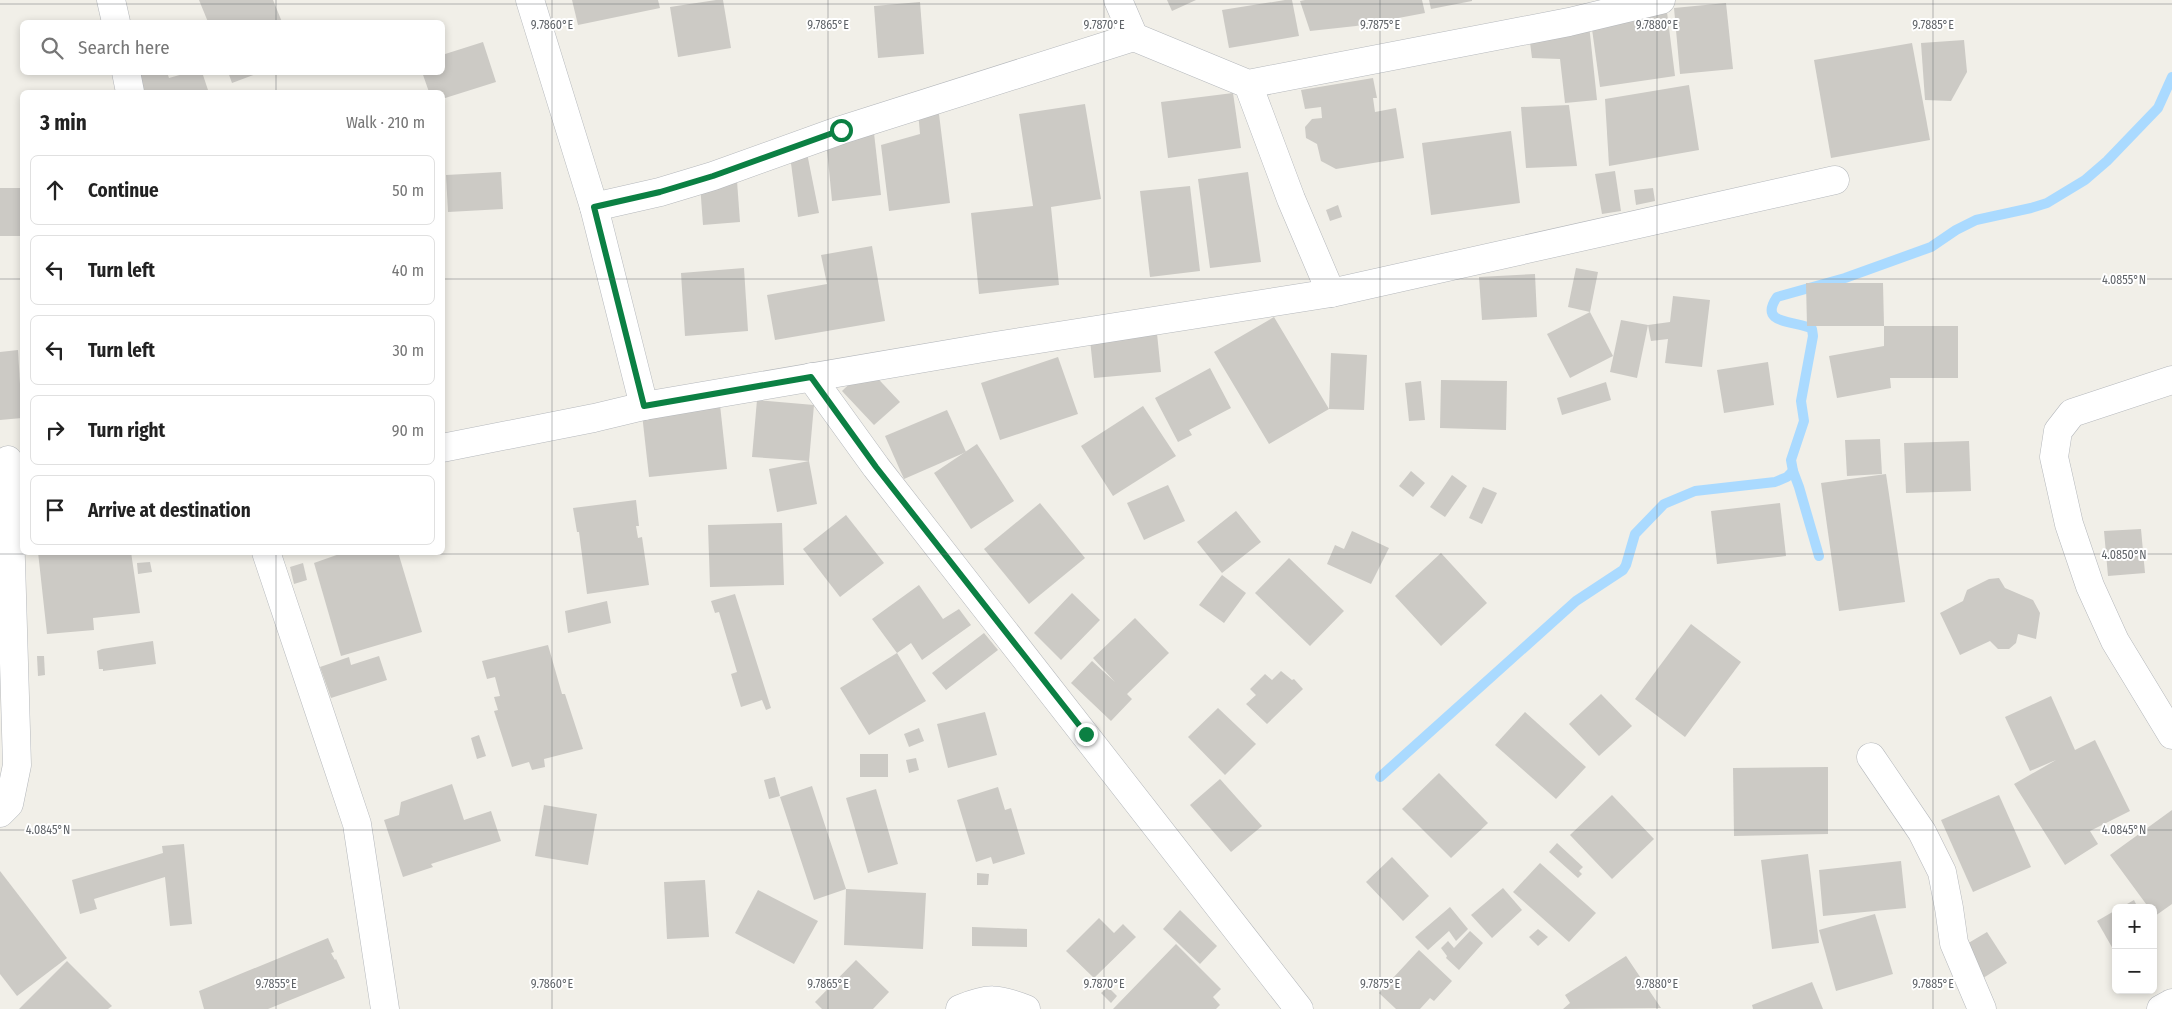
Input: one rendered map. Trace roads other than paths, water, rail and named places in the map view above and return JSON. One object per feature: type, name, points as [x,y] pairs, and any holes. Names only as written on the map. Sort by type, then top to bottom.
[{"type":"street","points":[[111,0],[116,20]]},
{"type":"street","points":[[530,0],[594,207],[644,406]]},
{"type":"street","points":[[1118,0],[1134,37]]},
{"type":"street","points":[[594,207],[660,192],[713,176],[841,130],[1134,37],[1248,84],[1569,22],[1661,0]]},
{"type":"street","points":[[127,75],[130,90]]},
{"type":"street","points":[[1248,84],[1291,198],[1331,293]]},
{"type":"street","points":[[445,447],[594,418],[644,406],[811,377],[1331,293],[1834,180]]},
{"type":"street","points":[[811,377],[876,467],[1297,1008]]},
{"type":"street","points":[[2172,380],[2072,413],[2058,431],[2054,456],[2069,524],[2090,586],[2115,641],[2172,736]]},
{"type":"street","points":[[0,814],[9,804],[17,765],[10,460]]},
{"type":"street","points":[[267,555],[357,824],[385,1009]]},
{"type":"street","points":[[1871,757],[1922,832],[1942,872],[1954,943],[1982,1009]]},
{"type":"street","points":[[960,1009],[980,1001],[1002,1000],[1026,1009]]},
{"type":"street","points":[[2161,1009],[2172,1003]]},
{"type":"waterway","points":[[1819,556],[1791,460],[1804,421],[1801,401],[1813,336],[1812,329],[1782,321],[1776,317],[1772,313],[1772,306],[1777,297],[1845,278],[1931,247],[1956,230],[1976,220],[2047,203],[2085,180],[2107,161],[2158,108],[2172,77]]},
{"type":"waterway","points":[[1380,777],[1576,601],[1623,570],[1635,534],[1664,504],[1695,491],[1775,482],[1787,477],[1793,471]]}]
